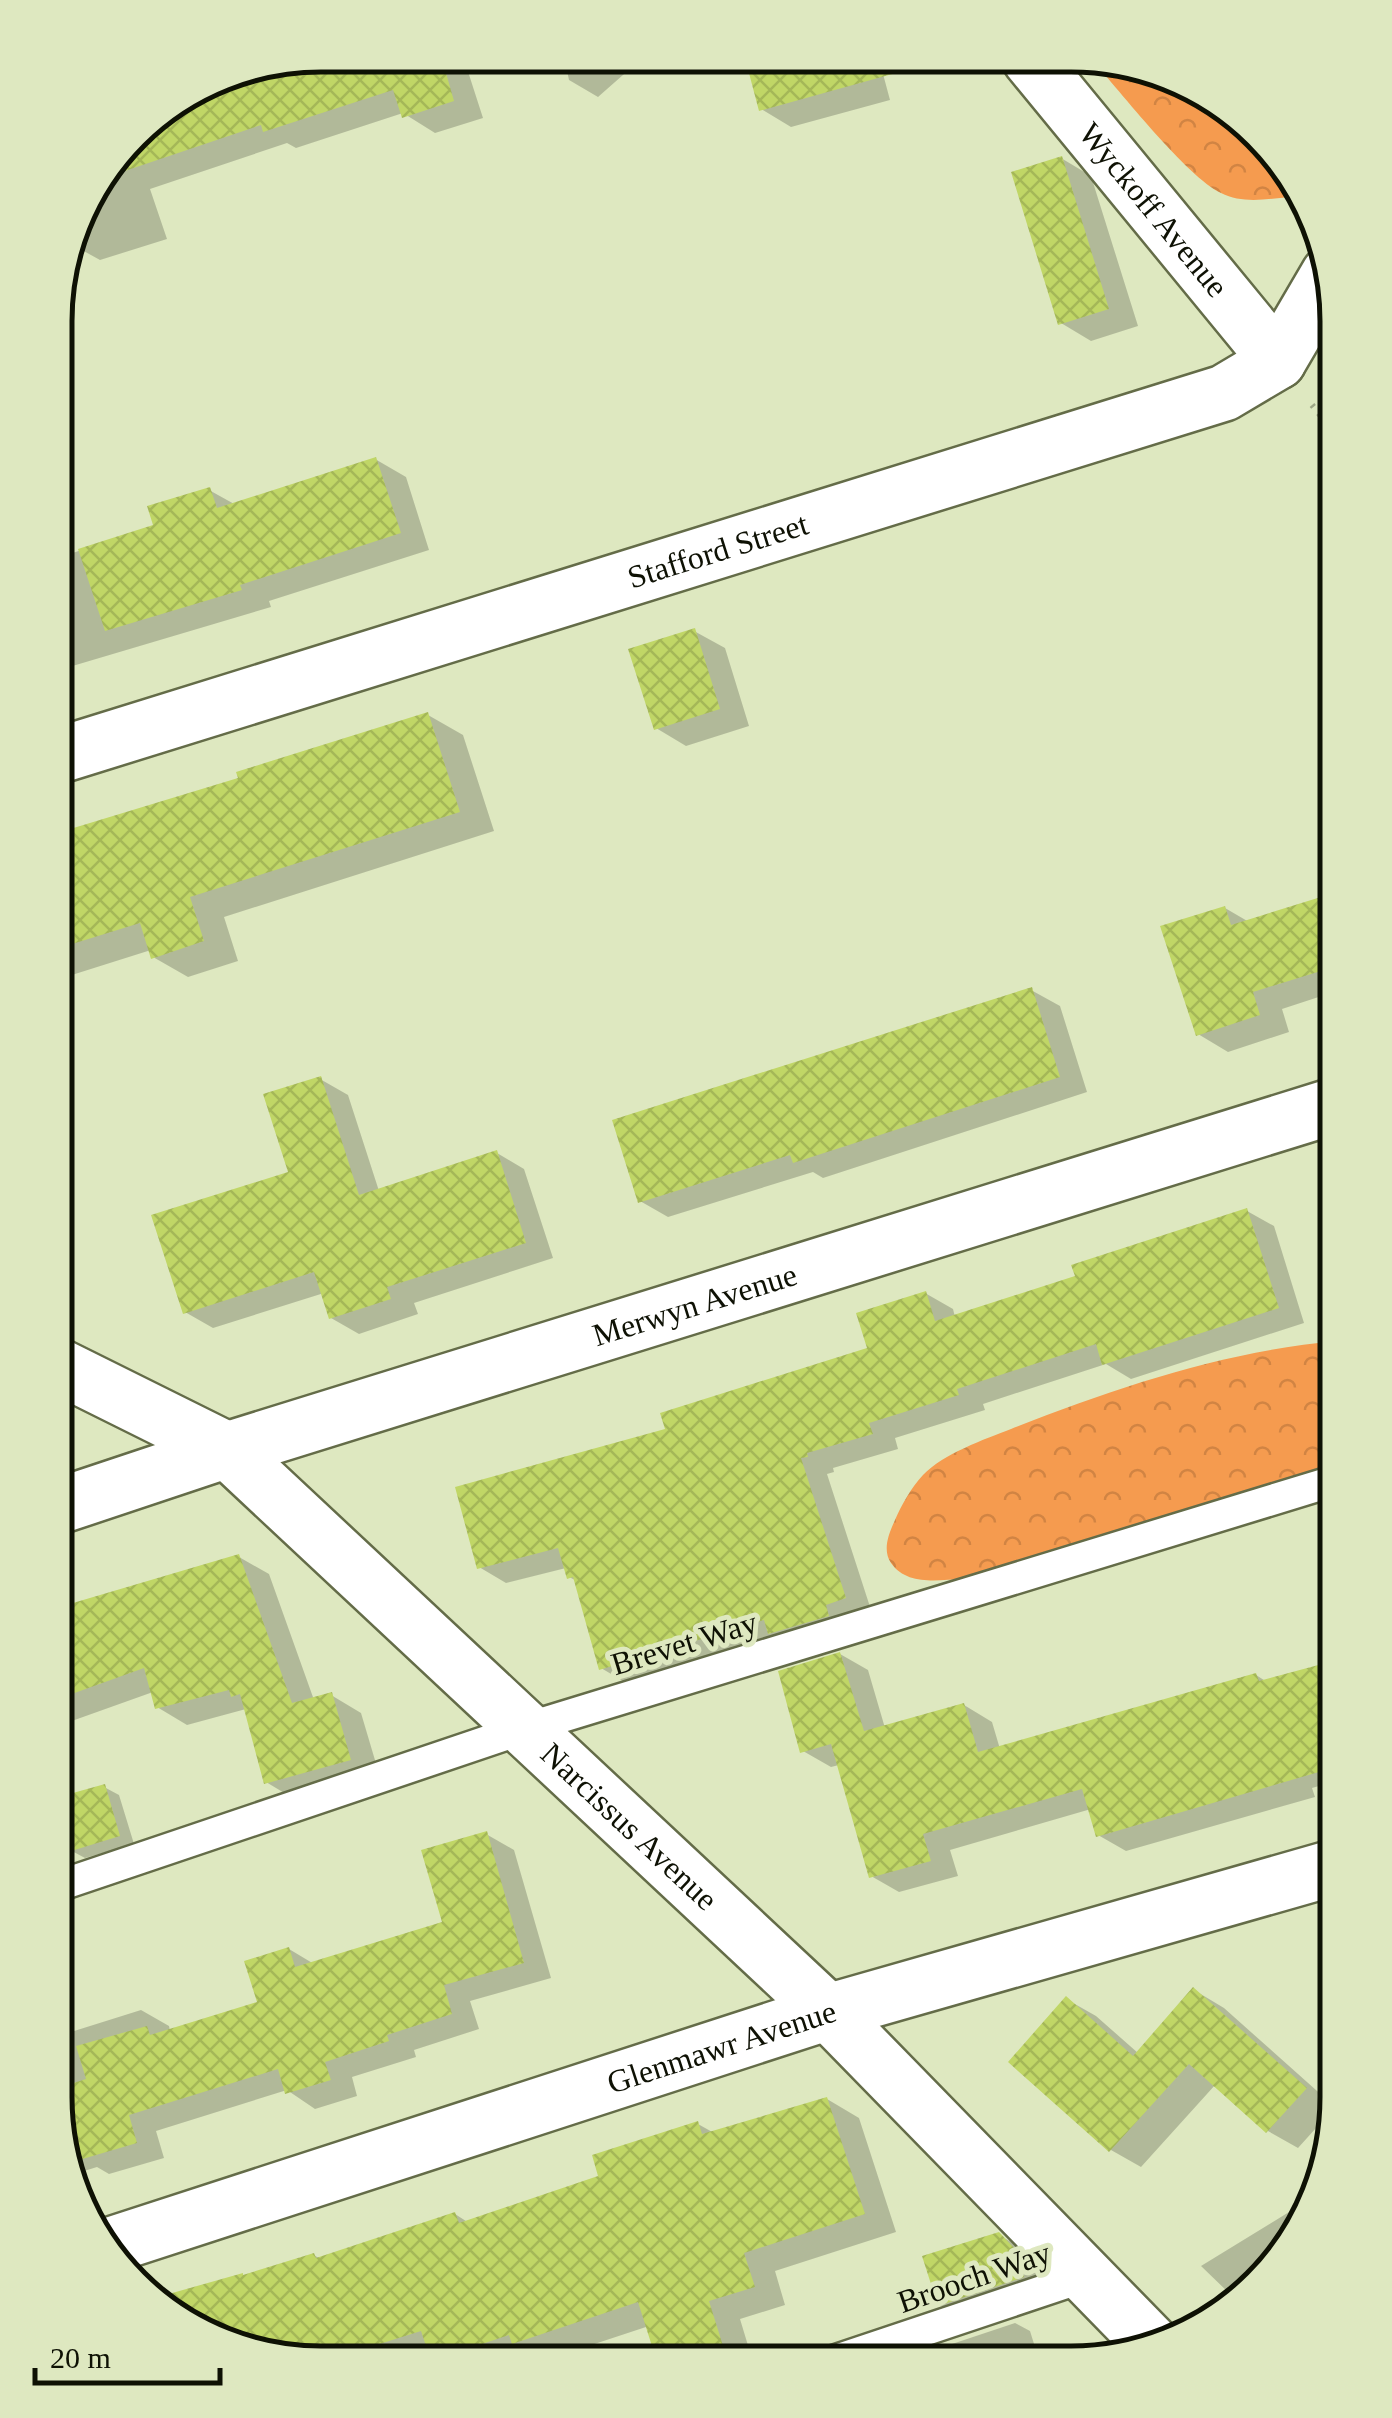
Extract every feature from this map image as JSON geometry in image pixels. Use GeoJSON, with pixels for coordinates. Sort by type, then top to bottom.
{"type":"FeatureCollection","features":[{"type":"Feature","properties":{"kind":"street","name":"Wyckoff Avenue"},"geometry":{"type":"LineString","coordinates":[[1040,72],[1278,361]]}},
{"type":"Feature","properties":{"kind":"street","name":"Stafford Street"},"geometry":{"type":"LineString","coordinates":[[72,751],[1224,393],[1278,361],[1317,294]]}},
{"type":"Feature","properties":{"kind":"street","name":"Merwyn Avenue"},"geometry":{"type":"LineString","coordinates":[[72,1502],[1320,1110]]}},
{"type":"Feature","properties":{"kind":"street","name":"Narcissus Avenue"},"geometry":{"type":"LineString","coordinates":[[72,1374],[227,1450],[828,2012],[1142,2334]]}},
{"type":"Feature","properties":{"kind":"street","name":"Glenmawr Avenue"},"geometry":{"type":"LineString","coordinates":[[120,2242],[828,2012],[1319,1872]]}},
{"type":"Feature","properties":{"kind":"lane","name":"Brevet Way"},"geometry":{"type":"LineString","coordinates":[[72,1881],[523,1729],[1319,1485]]}},
{"type":"Feature","properties":{"kind":"lane","name":"Brooch Way"},"geometry":{"type":"LineString","coordinates":[[878,2346],[1084,2277]]}},
{"type":"Feature","properties":{"kind":"green space"},"geometry":{"type":"Polygon","coordinates":[[[1106,75],[1150,86],[1209,115],[1258,157],[1286,198],[1246,200],[1221,193],[1173,152],[1106,75]]]}},
{"type":"Feature","properties":{"kind":"green space"},"geometry":{"type":"Polygon","coordinates":[[[1319,1343],[1319,1473],[962,1579],[914,1578],[898,1570],[888,1558],[889,1536],[911,1491],[931,1467],[965,1448],[1090,1399],[1171,1373],[1319,1343]]]}},
{"type":"Feature","properties":{"kind":"building"},"geometry":{"type":"Polygon","coordinates":[[[749,72],[896,72],[896,73],[759,111],[749,72]]]}},
{"type":"Feature","properties":{"kind":"building"},"geometry":{"type":"Polygon","coordinates":[[[306,73],[447,73],[454,101],[402,118],[393,90],[263,132],[261,125],[123,172],[157,134],[197,106],[226,91],[273,77],[306,73]]]}},
{"type":"Feature","properties":{"kind":"building"},"geometry":{"type":"Polygon","coordinates":[[[1062,156],[1109,309],[1058,325],[1011,172],[1062,156]]]}},
{"type":"Feature","properties":{"kind":"building"},"geometry":{"type":"Polygon","coordinates":[[[376,457],[401,533],[240,585],[242,590],[105,631],[78,549],[153,525],[147,506],[210,487],[217,508],[376,457]]]}},
{"type":"Feature","properties":{"kind":"building"},"geometry":{"type":"Polygon","coordinates":[[[695,628],[720,709],[654,730],[628,649],[695,628]]]}},
{"type":"Feature","properties":{"kind":"building"},"geometry":{"type":"Polygon","coordinates":[[[428,712],[460,812],[190,897],[204,941],[151,959],[140,923],[72,944],[72,828],[238,778],[236,772],[428,712]]]}},
{"type":"Feature","properties":{"kind":"building"},"geometry":{"type":"Polygon","coordinates":[[[1320,897],[1320,971],[1253,992],[1260,1015],[1196,1036],[1160,926],[1225,906],[1231,925],[1320,897]]]}},
{"type":"Feature","properties":{"kind":"building"},"geometry":{"type":"Polygon","coordinates":[[[1032,987],[1060,1077],[793,1163],[790,1155],[638,1203],[612,1120],[1032,987]]]}},
{"type":"Feature","properties":{"kind":"building"},"geometry":{"type":"Polygon","coordinates":[[[321,1076],[359,1195],[497,1150],[526,1243],[387,1287],[391,1299],[329,1319],[314,1272],[183,1314],[151,1215],[288,1172],[263,1094],[321,1076]]]}},
{"type":"Feature","properties":{"kind":"building"},"geometry":{"type":"Polygon","coordinates":[[[1247,1208],[1279,1308],[1102,1365],[1096,1344],[957,1389],[959,1395],[869,1423],[873,1434],[801,1458],[846,1598],[826,1605],[829,1616],[768,1634],[764,1620],[599,1670],[573,1577],[567,1579],[558,1548],[477,1569],[455,1487],[665,1429],[660,1413],[867,1348],[856,1313],[926,1291],[935,1321],[1075,1276],[1071,1265],[1247,1208]]]}},
{"type":"Feature","properties":{"kind":"building"},"geometry":{"type":"Polygon","coordinates":[[[239,1554],[292,1703],[332,1692],[351,1760],[264,1784],[240,1694],[231,1697],[229,1690],[155,1709],[144,1668],[72,1694],[72,1603],[239,1554]]]}},
{"type":"Feature","properties":{"kind":"building"},"geometry":{"type":"Polygon","coordinates":[[[840,1652],[864,1731],[964,1703],[978,1752],[1256,1673],[1259,1681],[1319,1665],[1319,1772],[1096,1837],[1082,1789],[923,1834],[931,1861],[869,1878],[831,1744],[800,1753],[778,1671],[840,1652]]]}},
{"type":"Feature","properties":{"kind":"building"},"geometry":{"type":"Polygon","coordinates":[[[105,1784],[120,1836],[72,1851],[72,1793],[105,1784]]]}},
{"type":"Feature","properties":{"kind":"building"},"geometry":{"type":"Polygon","coordinates":[[[487,1831],[524,1963],[444,1985],[452,2014],[387,2035],[389,2041],[325,2062],[331,2080],[285,2094],[278,2069],[129,2115],[137,2143],[81,2159],[72,2084],[86,2079],[76,2046],[147,2026],[150,2035],[257,2002],[244,1961],[289,1947],[295,1967],[442,1922],[421,1850],[487,1831]]]}},
{"type":"Feature","properties":{"kind":"building"},"geometry":{"type":"Polygon","coordinates":[[[1193,1987],[1307,2088],[1266,2133],[1189,2064],[1109,2152],[1008,2062],[1066,1996],[1133,2056],[1193,1987]]]}},
{"type":"Feature","properties":{"kind":"building"},"geometry":{"type":"Polygon","coordinates":[[[827,2097],[865,2214],[744,2253],[755,2287],[709,2301],[723,2346],[652,2346],[638,2302],[512,2344],[509,2335],[476,2346],[426,2346],[421,2331],[373,2346],[289,2343],[226,2327],[170,2294],[314,2253],[316,2258],[455,2212],[459,2223],[598,2176],[592,2155],[698,2121],[702,2134],[827,2097]]]}},
{"type":"Feature","properties":{"kind":"building"},"geometry":{"type":"Polygon","coordinates":[[[999,2232],[1014,2248],[1024,2277],[938,2306],[922,2256],[999,2232]]]}}]}
